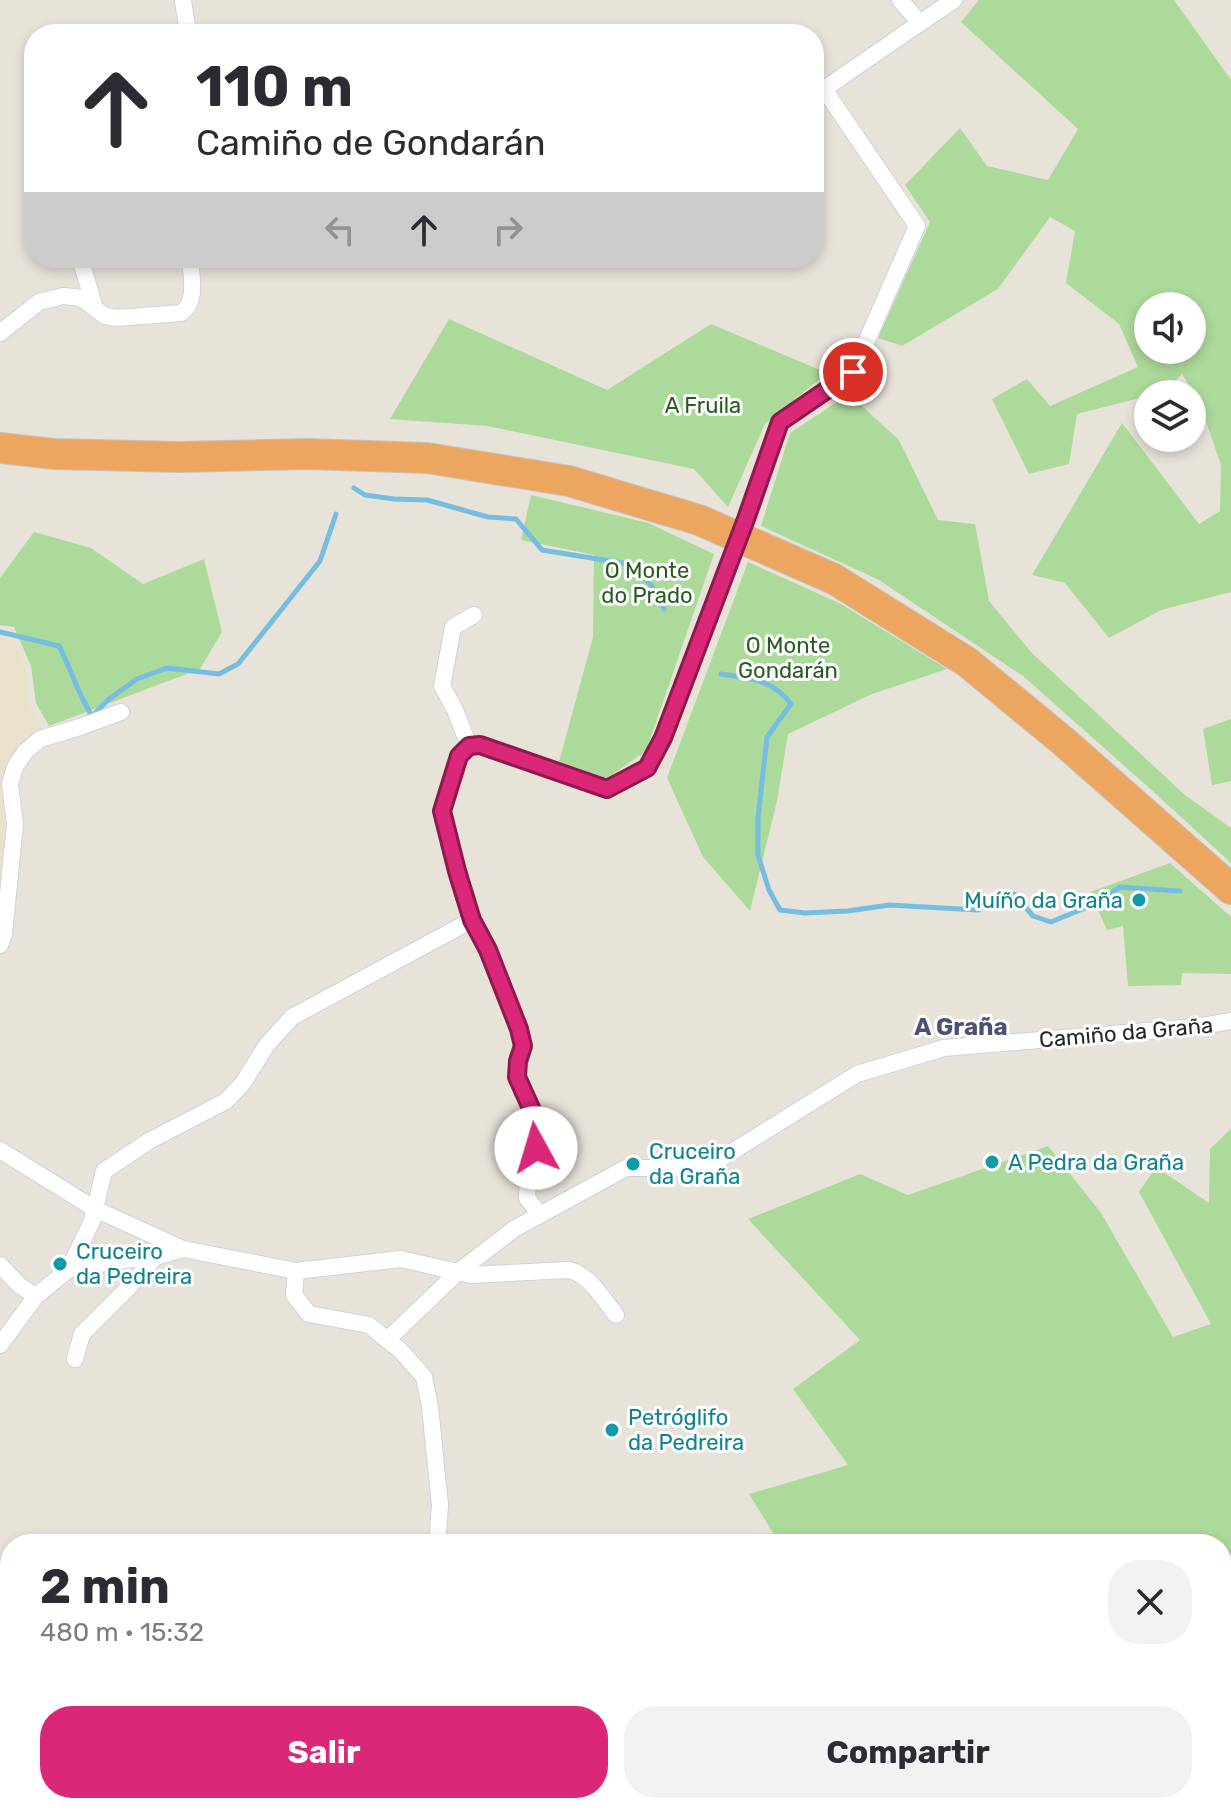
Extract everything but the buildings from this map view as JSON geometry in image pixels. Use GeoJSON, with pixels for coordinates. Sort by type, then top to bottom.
{"type":"FeatureCollection","features":[{"type":"Feature","properties":{"kind":"highway"},"geometry":{"type":"LineString","coordinates":[[0,448],[54,454],[179,457],[307,454],[427,458],[569,481],[699,520],[834,579],[967,662],[1063,741],[1231,889]]}},
{"type":"Feature","properties":{"kind":"street"},"geometry":{"type":"LineString","coordinates":[[183,0],[187,24]]}},
{"type":"Feature","properties":{"kind":"street"},"geometry":{"type":"LineString","coordinates":[[900,0],[920,23]]}},
{"type":"Feature","properties":{"kind":"street"},"geometry":{"type":"LineString","coordinates":[[824,85],[954,0]]}},
{"type":"Feature","properties":{"kind":"street"},"geometry":{"type":"LineString","coordinates":[[540,1215],[527,1198],[528,1178],[540,1128],[517,1077],[523,1046],[519,1029],[488,950],[472,920],[442,811],[459,756],[469,746],[480,745],[607,789],[647,768],[663,738],[780,422],[853,372],[917,226],[824,95]]}},
{"type":"Feature","properties":{"kind":"street"},"geometry":{"type":"LineString","coordinates":[[83,268],[95,308]]}},
{"type":"Feature","properties":{"kind":"street"},"geometry":{"type":"LineString","coordinates":[[0,333],[39,302],[63,296],[81,298],[105,316],[117,318],[181,313],[189,308],[192,299],[190,268]]}},
{"type":"Feature","properties":{"kind":"street"},"geometry":{"type":"LineString","coordinates":[[469,746],[442,686],[453,627],[474,615]]}},
{"type":"Feature","properties":{"kind":"street"},"geometry":{"type":"LineString","coordinates":[[0,945],[4,934],[15,824],[10,784],[15,767],[25,752],[40,739],[121,712]]}},
{"type":"Feature","properties":{"kind":"street"},"geometry":{"type":"LineString","coordinates":[[0,1345],[36,1296],[69,1269],[92,1221],[104,1171],[149,1141],[226,1101],[243,1083],[266,1046],[292,1017],[472,920]]}},
{"type":"Feature","properties":{"kind":"street","name":"Camiño da Graña"},"geometry":{"type":"LineString","coordinates":[[387,1340],[458,1272],[514,1229],[626,1168],[706,1168],[857,1074],[944,1048],[1196,1027],[1231,1021]]}},
{"type":"Feature","properties":{"kind":"street"},"geometry":{"type":"LineString","coordinates":[[0,1150],[95,1209],[183,1249],[296,1271],[401,1259],[471,1275],[560,1269],[578,1272],[616,1315]]}},
{"type":"Feature","properties":{"kind":"street"},"geometry":{"type":"LineString","coordinates":[[69,1269],[155,1257],[183,1249]]}},
{"type":"Feature","properties":{"kind":"street"},"geometry":{"type":"LineString","coordinates":[[75,1359],[82,1334],[155,1257]]}},
{"type":"Feature","properties":{"kind":"street"},"geometry":{"type":"LineString","coordinates":[[0,1265],[20,1286],[36,1296]]}},
{"type":"Feature","properties":{"kind":"street"},"geometry":{"type":"LineString","coordinates":[[296,1271],[294,1295],[309,1314],[369,1325],[401,1351],[424,1377],[440,1505],[438,1534]]}},
{"type":"Feature","properties":{"kind":"shaded area"},"geometry":{"type":"Polygon","coordinates":[[[0,638],[14,641],[27,674],[27,703],[44,732],[19,751],[0,898],[0,638]]]}},
{"type":"Feature","properties":{"kind":"green space"},"geometry":{"type":"Polygon","coordinates":[[[979,0],[1174,0],[1231,80],[1231,592],[1161,610],[1109,638],[1065,583],[1032,575],[1122,423],[1134,439],[1134,452],[1144,452],[1199,524],[1220,511],[1221,465],[1206,421],[1206,380],[1186,380],[1182,374],[1176,380],[1134,380],[1134,400],[1077,414],[1069,464],[1029,474],[992,399],[1027,379],[1050,406],[1138,367],[1137,364],[1206,364],[1206,292],[1134,292],[1134,358],[1119,324],[1066,283],[1075,231],[1050,217],[998,289],[902,346],[878,338],[930,222],[905,185],[960,128],[987,166],[1048,180],[1078,129],[961,22],[979,0]]]}},
{"type":"Feature","properties":{"kind":"green space","name":"A Fruila"},"geometry":{"type":"Polygon","coordinates":[[[449,319],[607,390],[711,324],[827,373],[765,424],[728,507],[694,469],[487,426],[390,419],[449,319]]]}},
{"type":"Feature","properties":{"kind":"green space"},"geometry":{"type":"Polygon","coordinates":[[[849,394],[899,440],[938,520],[975,524],[989,601],[1031,652],[1185,795],[1231,828],[1231,863],[1023,676],[879,580],[761,526],[790,433],[849,394]]]}},
{"type":"Feature","properties":{"kind":"green space","name":"O Monte do Prado"},"geometry":{"type":"Polygon","coordinates":[[[531,495],[648,523],[714,554],[646,751],[607,778],[559,762],[593,637],[594,555],[521,540],[531,495]]]}},
{"type":"Feature","properties":{"kind":"green space"},"geometry":{"type":"Polygon","coordinates":[[[34,532],[91,548],[143,584],[204,559],[222,632],[200,669],[49,726],[36,703],[31,666],[14,627],[0,625],[0,578],[34,532]]]}},
{"type":"Feature","properties":{"kind":"green space","name":"O Monte Gondarán"},"geometry":{"type":"Polygon","coordinates":[[[748,562],[841,604],[947,669],[872,694],[788,734],[777,801],[750,911],[703,857],[667,778],[748,562]]]}},
{"type":"Feature","properties":{"kind":"green space"},"geometry":{"type":"Polygon","coordinates":[[[1231,719],[1231,781],[1212,785],[1203,729],[1231,719]]]}},
{"type":"Feature","properties":{"kind":"green space"},"geometry":{"type":"Polygon","coordinates":[[[1170,863],[1231,917],[1231,974],[1182,973],[1181,985],[1128,986],[1123,926],[1107,930],[1090,892],[1170,863]]]}},
{"type":"Feature","properties":{"kind":"green space"},"geometry":{"type":"Polygon","coordinates":[[[1231,1129],[1231,1534],[774,1534],[749,1494],[848,1465],[793,1389],[860,1340],[748,1219],[860,1174],[908,1195],[1048,1146],[1101,1213],[1173,1337],[1211,1324],[1139,1192],[1156,1167],[1209,1203],[1210,1149],[1231,1129]]]}},
{"type":"Feature","properties":{"kind":"waterway"},"geometry":{"type":"LineString","coordinates":[[354,488],[365,495],[427,500],[488,517],[516,519],[542,550],[629,564],[652,586],[664,609]]}},
{"type":"Feature","properties":{"kind":"waterway"},"geometry":{"type":"LineString","coordinates":[[0,632],[59,646],[92,716],[137,679],[167,668],[219,674],[238,664],[320,561],[336,514]]}},
{"type":"Feature","properties":{"kind":"waterway"},"geometry":{"type":"LineString","coordinates":[[721,674],[768,685],[791,704],[767,737],[758,818],[758,855],[769,890],[780,910],[805,913],[889,905],[978,910],[996,899],[1014,894],[1033,916],[1051,922],[1097,903],[1120,887],[1180,891]]}},
{"type":"Feature","properties":{"kind":"place","name":"Muíño da Graña"},"geometry":{"type":"Point","coordinates":[1139,900]}},
{"type":"Feature","properties":{"kind":"place","name":"A Pedra da Graña"},"geometry":{"type":"Point","coordinates":[992,1162]}},
{"type":"Feature","properties":{"kind":"place","name":"Cruceiro da Graña"},"geometry":{"type":"Point","coordinates":[633,1164]}},
{"type":"Feature","properties":{"kind":"place","name":"Cruceiro da Pedreira"},"geometry":{"type":"Point","coordinates":[60,1264]}},
{"type":"Feature","properties":{"kind":"place","name":"Petróglifo da Pedreira"},"geometry":{"type":"Point","coordinates":[612,1430]}},
{"type":"Feature","properties":{"kind":"district","name":"A Graña"},"geometry":{"type":"Point","coordinates":[961,1027]}},
{"type":"Feature","properties":{"kind":"route"},"geometry":{"type":"LineString","coordinates":[[536,1148],[540,1128],[517,1077],[523,1046],[519,1029],[488,950],[472,920],[442,811],[459,756],[469,746],[480,745],[607,789],[647,768],[663,738],[780,422],[853,372]]}}]}
